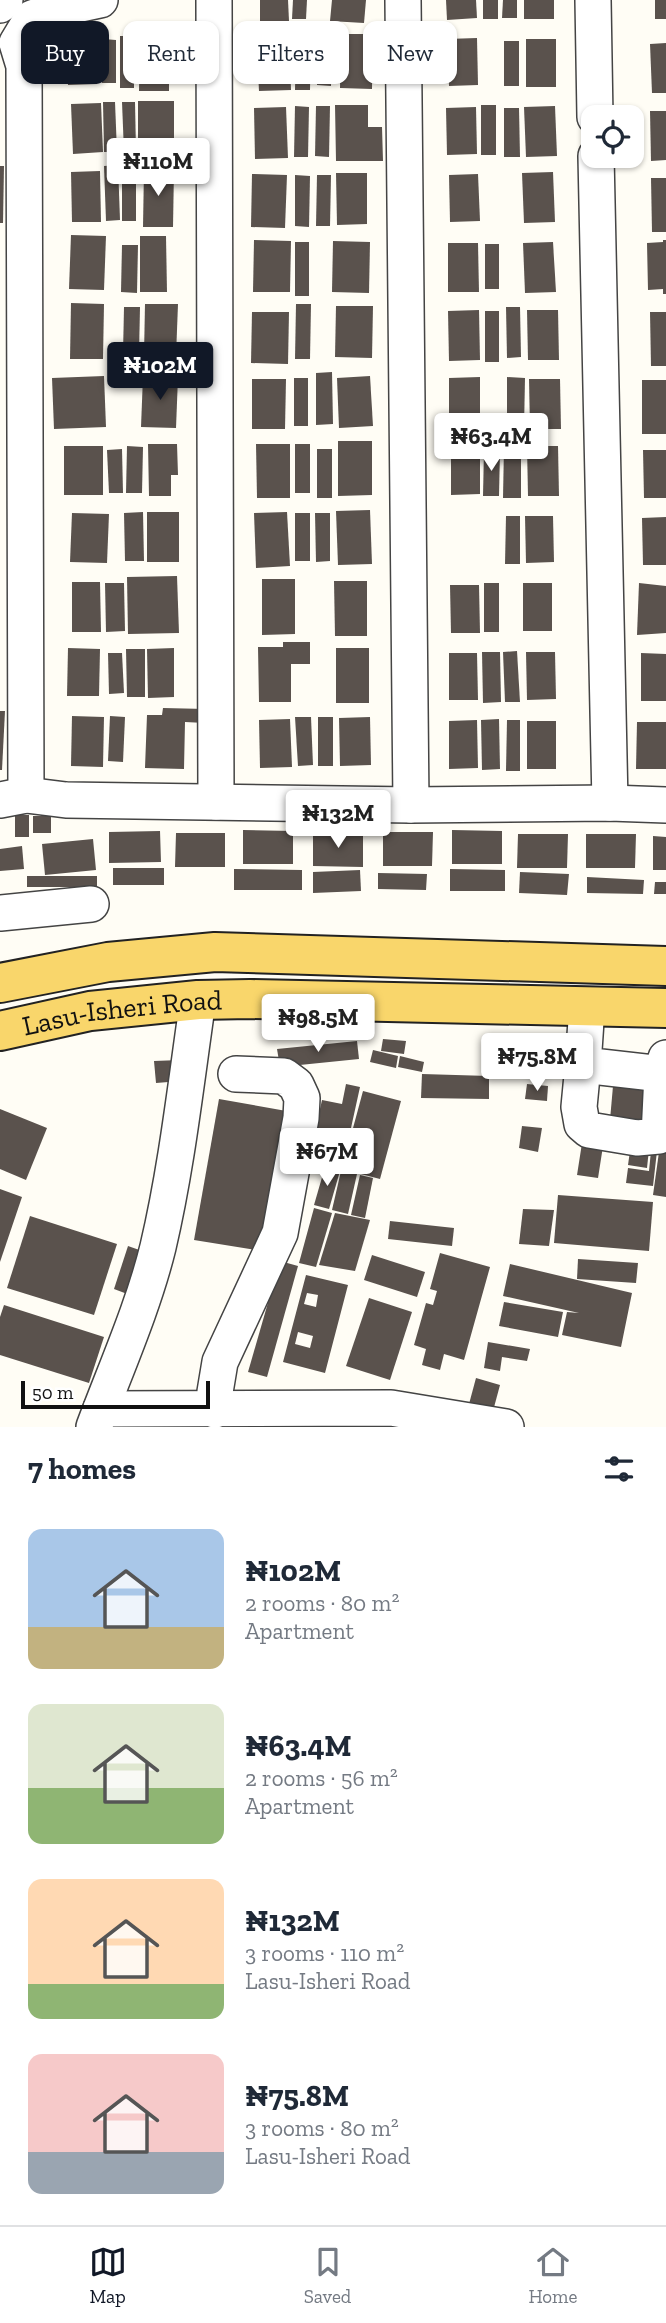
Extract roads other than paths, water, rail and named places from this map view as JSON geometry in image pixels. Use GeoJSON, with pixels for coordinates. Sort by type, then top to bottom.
{"type":"FeatureCollection","features":[{"type":"Feature","properties":{"kind":"main road","name":"Lasu-Isheri Road"},"geometry":{"type":"LineString","coordinates":[[0,982],[108,962],[215,952],[649,965]]}},
{"type":"Feature","properties":{"kind":"main road"},"geometry":{"type":"LineString","coordinates":[[649,965],[649,1007]]}},
{"type":"Feature","properties":{"kind":"main road","name":"Lasu-Isheri Road"},"geometry":{"type":"LineString","coordinates":[[0,1031],[90,1011],[198,1000],[649,1007]]}},
{"type":"Feature","properties":{"kind":"street"},"geometry":{"type":"LineString","coordinates":[[0,5],[5,0]]}},
{"type":"Feature","properties":{"kind":"street"},"geometry":{"type":"LineString","coordinates":[[100,0],[32,18],[17,43],[24,66],[13,798],[411,805],[666,805]]}},
{"type":"Feature","properties":{"kind":"street"},"geometry":{"type":"LineString","coordinates":[[214,0],[216,802]]}},
{"type":"Feature","properties":{"kind":"street"},"geometry":{"type":"LineString","coordinates":[[403,0],[411,805]]}},
{"type":"Feature","properties":{"kind":"street"},"geometry":{"type":"LineString","coordinates":[[593,0],[595,105]]}},
{"type":"Feature","properties":{"kind":"street"},"geometry":{"type":"LineString","coordinates":[[596,168],[610,803]]}},
{"type":"Feature","properties":{"kind":"street"},"geometry":{"type":"LineString","coordinates":[[0,913],[91,904]]}},
{"type":"Feature","properties":{"kind":"street"},"geometry":{"type":"LineString","coordinates":[[198,1000],[167,1207],[157,1249],[146,1288],[97,1418],[215,1410],[391,1408],[506,1427]]}},
{"type":"Feature","properties":{"kind":"street"},"geometry":{"type":"LineString","coordinates":[[583,1065],[664,1066],[659,1136],[637,1138],[589,1130],[582,1124],[579,1107],[587,1006]]}},
{"type":"Feature","properties":{"kind":"street"},"geometry":{"type":"LineString","coordinates":[[215,1410],[220,1362],[279,1233],[301,1118],[302,1098],[296,1085],[284,1076],[236,1074]]}}]}
